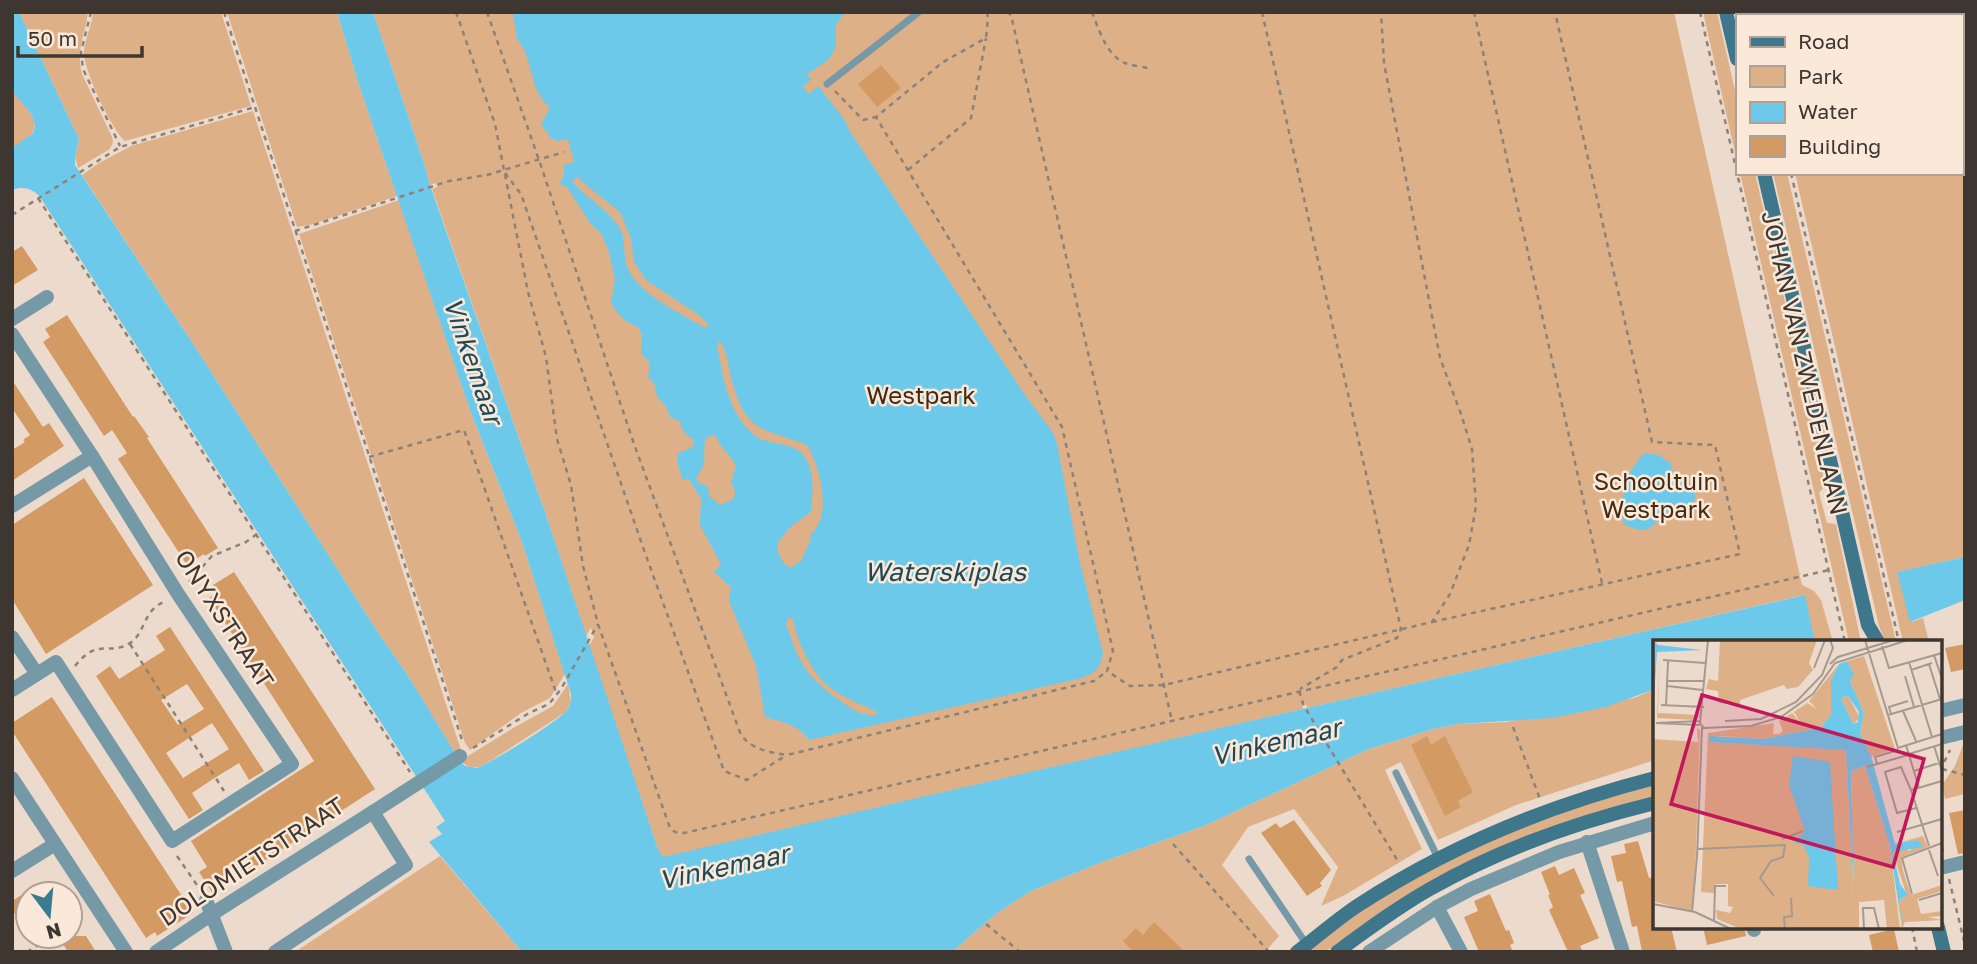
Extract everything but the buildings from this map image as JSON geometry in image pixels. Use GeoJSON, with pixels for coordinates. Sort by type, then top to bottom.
{"type":"FeatureCollection","features":[{"type":"Feature","properties":{"kind":"main road"},"geometry":{"type":"LineString","coordinates":[[1727,12],[1736,54]]}},
{"type":"Feature","properties":{"kind":"main road","name":"JOHAN VAN ZWEDENLAAN"},"geometry":{"type":"LineString","coordinates":[[1764,175],[1868,625],[1867,640]]}},
{"type":"Feature","properties":{"kind":"main road","name":"JOHAN VAN ZWEDENLAAN"},"geometry":{"type":"LineString","coordinates":[[1868,625],[1877,640]]}},
{"type":"Feature","properties":{"kind":"main road"},"geometry":{"type":"LineString","coordinates":[[1302,948],[1356,907],[1438,858],[1545,811],[1653,779]]}},
{"type":"Feature","properties":{"kind":"main road"},"geometry":{"type":"LineString","coordinates":[[1337,952],[1430,889],[1502,854],[1553,833],[1653,804]]}},
{"type":"Feature","properties":{"kind":"main road"},"geometry":{"type":"LineString","coordinates":[[1938,929],[1944,952]]}},
{"type":"Feature","properties":{"kind":"street"},"geometry":{"type":"LineString","coordinates":[[12,319],[47,297]]}},
{"type":"Feature","properties":{"kind":"street","name":"ONYXSTRAAT"},"geometry":{"type":"LineString","coordinates":[[12,334],[178,594],[292,764],[172,841]]}},
{"type":"Feature","properties":{"kind":"street"},"geometry":{"type":"LineString","coordinates":[[12,506],[92,456]]}},
{"type":"Feature","properties":{"kind":"street"},"geometry":{"type":"LineString","coordinates":[[12,638],[37,674]]}},
{"type":"Feature","properties":{"kind":"street"},"geometry":{"type":"LineString","coordinates":[[12,690],[56,662],[172,841]]}},
{"type":"Feature","properties":{"kind":"street"},"geometry":{"type":"LineString","coordinates":[[1942,710],[1965,705]]}},
{"type":"Feature","properties":{"kind":"street","name":"DOLOMIETSTRAAT"},"geometry":{"type":"LineString","coordinates":[[156,952],[209,907],[373,812],[417,781],[463,754]]}},
{"type":"Feature","properties":{"kind":"street"},"geometry":{"type":"LineString","coordinates":[[12,778],[126,952]]}},
{"type":"Feature","properties":{"kind":"street"},"geometry":{"type":"LineString","coordinates":[[275,952],[300,941],[406,865],[373,812]]}},
{"type":"Feature","properties":{"kind":"street"},"geometry":{"type":"LineString","coordinates":[[1369,952],[1437,907],[1492,880],[1587,842],[1653,824]]}},
{"type":"Feature","properties":{"kind":"street"},"geometry":{"type":"LineString","coordinates":[[1587,842],[1623,952]]}},
{"type":"Feature","properties":{"kind":"street"},"geometry":{"type":"LineString","coordinates":[[12,872],[55,844]]}},
{"type":"Feature","properties":{"kind":"street"},"geometry":{"type":"LineString","coordinates":[[1943,868],[1965,862]]}},
{"type":"Feature","properties":{"kind":"street"},"geometry":{"type":"LineString","coordinates":[[209,907],[226,952]]}},
{"type":"Feature","properties":{"kind":"street"},"geometry":{"type":"LineString","coordinates":[[1437,907],[1461,952]]}},
{"type":"Feature","properties":{"kind":"lane"},"geometry":{"type":"LineString","coordinates":[[827,84],[919,12]]}},
{"type":"Feature","properties":{"kind":"lane"},"geometry":{"type":"LineString","coordinates":[[1396,773],[1438,858]]}},
{"type":"Feature","properties":{"kind":"lane"},"geometry":{"type":"LineString","coordinates":[[1249,859],[1302,948]]}},
{"type":"Feature","properties":{"kind":"path"},"geometry":{"type":"LineString","coordinates":[[91,12],[81,52],[83,69],[120,147]]}},
{"type":"Feature","properties":{"kind":"path"},"geometry":{"type":"LineString","coordinates":[[224,12],[463,754],[528,713],[549,704],[561,689],[598,624]]}},
{"type":"Feature","properties":{"kind":"path"},"geometry":{"type":"LineString","coordinates":[[456,12],[495,124],[528,292],[546,357],[557,439],[571,485],[583,566],[598,624],[670,828],[675,832],[684,833],[1829,570]]}},
{"type":"Feature","properties":{"kind":"path"},"geometry":{"type":"LineString","coordinates":[[487,12],[634,444],[741,735],[748,743],[763,751],[787,755]]}},
{"type":"Feature","properties":{"kind":"path"},"geometry":{"type":"LineString","coordinates":[[908,170],[971,118],[986,38],[987,12]]}},
{"type":"Feature","properties":{"kind":"path"},"geometry":{"type":"LineString","coordinates":[[1007,12],[1011,15],[1172,721]]}},
{"type":"Feature","properties":{"kind":"path"},"geometry":{"type":"LineString","coordinates":[[1092,12],[1101,35],[1122,62],[1152,69]]}},
{"type":"Feature","properties":{"kind":"path"},"geometry":{"type":"LineString","coordinates":[[1262,12],[1401,629],[1397,638],[1342,660],[1336,667],[1298,691]]}},
{"type":"Feature","properties":{"kind":"path"},"geometry":{"type":"LineString","coordinates":[[1381,12],[1384,63],[1440,358],[1472,449],[1476,506],[1469,545],[1450,594],[1432,622]]}},
{"type":"Feature","properties":{"kind":"path"},"geometry":{"type":"LineString","coordinates":[[1474,12],[1602,583]]}},
{"type":"Feature","properties":{"kind":"path"},"geometry":{"type":"LineString","coordinates":[[1107,671],[1130,686],[1164,685],[1602,583],[1740,554],[1715,445],[1651,442],[1555,12]]}},
{"type":"Feature","properties":{"kind":"path","name":"JOHAN VAN ZWEDENLAAN"},"geometry":{"type":"LineString","coordinates":[[1700,12],[1736,168]]}},
{"type":"Feature","properties":{"kind":"path"},"geometry":{"type":"LineString","coordinates":[[827,84],[863,120],[876,117],[943,62],[986,38]]}},
{"type":"Feature","properties":{"kind":"path"},"geometry":{"type":"LineString","coordinates":[[12,215],[120,147],[255,107]]}},
{"type":"Feature","properties":{"kind":"path"},"geometry":{"type":"LineString","coordinates":[[503,170],[521,194],[645,553],[724,771],[747,780],[787,755],[1094,681],[1107,671],[1113,650],[1062,427],[876,117]]}},
{"type":"Feature","properties":{"kind":"path"},"geometry":{"type":"LineString","coordinates":[[295,231],[457,179],[487,175],[564,152]]}},
{"type":"Feature","properties":{"kind":"path","name":"JOHAN VAN ZWEDENLAAN"},"geometry":{"type":"LineString","coordinates":[[1738,175],[1845,640]]}},
{"type":"Feature","properties":{"kind":"path","name":"JOHAN VAN ZWEDENLAAN"},"geometry":{"type":"LineString","coordinates":[[1791,175],[1899,640]]}},
{"type":"Feature","properties":{"kind":"path"},"geometry":{"type":"LineString","coordinates":[[39,198],[417,781]]}},
{"type":"Feature","properties":{"kind":"path"},"geometry":{"type":"LineString","coordinates":[[369,457],[464,430],[557,695]]}},
{"type":"Feature","properties":{"kind":"path"},"geometry":{"type":"LineString","coordinates":[[67,679],[91,650],[119,648],[130,644],[153,608],[178,594],[212,556],[246,542],[257,534]]}},
{"type":"Feature","properties":{"kind":"path"},"geometry":{"type":"LineString","coordinates":[[130,644],[232,803]]}},
{"type":"Feature","properties":{"kind":"path"},"geometry":{"type":"LineString","coordinates":[[1298,691],[1341,769],[1407,876]]}},
{"type":"Feature","properties":{"kind":"path"},"geometry":{"type":"LineString","coordinates":[[1513,727],[1545,811]]}},
{"type":"Feature","properties":{"kind":"path"},"geometry":{"type":"LineString","coordinates":[[1942,768],[1950,753],[1952,735]]}},
{"type":"Feature","properties":{"kind":"path"},"geometry":{"type":"LineString","coordinates":[[1942,770],[1965,775]]}},
{"type":"Feature","properties":{"kind":"path"},"geometry":{"type":"LineString","coordinates":[[172,841],[174,851],[209,907]]}},
{"type":"Feature","properties":{"kind":"path"},"geometry":{"type":"LineString","coordinates":[[1173,844],[1269,952]]}},
{"type":"Feature","properties":{"kind":"path"},"geometry":{"type":"LineString","coordinates":[[1943,868],[1965,945]]}},
{"type":"Feature","properties":{"kind":"path"},"geometry":{"type":"LineString","coordinates":[[986,924],[1020,952]]}},
{"type":"Feature","properties":{"kind":"path"},"geometry":{"type":"LineString","coordinates":[[1912,929],[1917,952]]}},
{"type":"Feature","properties":{"kind":"green space"},"geometry":{"type":"Polygon","coordinates":[[[19,12],[88,12],[80,49],[80,65],[113,142],[110,149],[78,168],[75,157],[79,139],[19,12]]]}},
{"type":"Feature","properties":{"kind":"green space"},"geometry":{"type":"Polygon","coordinates":[[[93,12],[221,12],[251,106],[125,141],[99,98],[85,59],[84,50],[93,12]]]}},
{"type":"Feature","properties":{"kind":"green space"},"geometry":{"type":"Polygon","coordinates":[[[227,12],[337,12],[397,196],[297,227],[227,12]]]}},
{"type":"Feature","properties":{"kind":"green space","name":"Westpark"},"geometry":{"type":"Polygon","coordinates":[[[373,12],[1674,12],[1802,585],[1814,591],[1821,600],[1832,640],[1815,640],[1804,595],[1307,708],[1305,703],[1302,703],[1303,709],[663,858],[589,646],[594,637],[591,628],[586,636],[432,189],[437,187],[436,183],[430,185],[373,12]]]}},
{"type":"Feature","properties":{"kind":"green space"},"geometry":{"type":"Polygon","coordinates":[[[1703,12],[1717,12],[1736,95],[1736,157],[1703,12]]]}},
{"type":"Feature","properties":{"kind":"green space"},"geometry":{"type":"Polygon","coordinates":[[[1965,12],[1965,557],[1898,572],[1911,622],[1923,618],[1928,640],[1903,640],[1795,175],[1963,175],[1963,14],[1758,14],[1965,12]]]}},
{"type":"Feature","properties":{"kind":"green space"},"geometry":{"type":"Polygon","coordinates":[[[12,91],[33,117],[34,129],[31,135],[12,148],[12,91]]]}},
{"type":"Feature","properties":{"kind":"green space"},"geometry":{"type":"Polygon","coordinates":[[[253,111],[460,747],[461,752],[456,755],[407,674],[82,175],[131,146],[253,111]]]}},
{"type":"Feature","properties":{"kind":"green space"},"geometry":{"type":"Polygon","coordinates":[[[1740,175],[1755,175],[1827,483],[1819,493],[1827,523],[1836,524],[1861,640],[1849,640],[1740,175]]]}},
{"type":"Feature","properties":{"kind":"green space"},"geometry":{"type":"Polygon","coordinates":[[[1773,175],[1787,175],[1896,640],[1884,640],[1773,175]]]}},
{"type":"Feature","properties":{"kind":"green space"},"geometry":{"type":"Polygon","coordinates":[[[399,200],[471,413],[522,542],[565,674],[550,698],[521,713],[470,750],[465,743],[299,234],[399,200]]]}},
{"type":"Feature","properties":{"kind":"green space"},"geometry":{"type":"Polygon","coordinates":[[[568,684],[571,702],[566,712],[484,765],[471,767],[460,761],[553,706],[568,684]]]}},
{"type":"Feature","properties":{"kind":"green space"},"geometry":{"type":"Polygon","coordinates":[[[1653,690],[1653,761],[1516,805],[1438,840],[1401,762],[1385,770],[1422,849],[1343,896],[1321,906],[1338,867],[1294,809],[1248,827],[1222,865],[1279,936],[1265,952],[952,952],[997,913],[1031,891],[1102,862],[1204,826],[1369,749],[1458,724],[1506,722],[1634,698],[1653,690]]]}},
{"type":"Feature","properties":{"kind":"green space"},"geometry":{"type":"Polygon","coordinates":[[[1965,744],[1965,794],[1945,799],[1942,785],[1965,744]]]}},
{"type":"Feature","properties":{"kind":"green space"},"geometry":{"type":"Polygon","coordinates":[[[1653,786],[1653,798],[1542,831],[1364,924],[1325,952],[1302,952],[1354,914],[1451,857],[1549,814],[1653,786]]]}},
{"type":"Feature","properties":{"kind":"green space"},"geometry":{"type":"Polygon","coordinates":[[[440,856],[522,952],[295,952],[440,856]]]}},
{"type":"Feature","properties":{"kind":"water","name":"Vinkemaar"},"geometry":{"type":"Polygon","coordinates":[[[12,12],[19,12],[79,139],[75,165],[407,674],[460,761],[465,766],[477,768],[561,716],[569,706],[571,694],[522,542],[471,413],[359,85],[337,12],[373,12],[430,185],[548,521],[658,849],[663,857],[1805,595],[1815,640],[1653,640],[1653,690],[1606,707],[1552,718],[1458,724],[1369,749],[1204,826],[1102,862],[1031,891],[997,913],[952,952],[522,952],[429,842],[442,834],[436,827],[445,821],[40,197],[27,189],[12,190],[12,148],[33,133],[35,126],[32,115],[12,91],[12,12]]]}},
{"type":"Feature","properties":{"kind":"water","name":"Waterskiplas"},"geometry":{"type":"Polygon","coordinates":[[[513,12],[845,12],[836,25],[833,53],[828,60],[806,75],[812,79],[803,87],[809,94],[818,86],[844,119],[1025,395],[1053,433],[1080,563],[1103,653],[1094,672],[1082,678],[809,740],[795,727],[765,717],[756,666],[729,601],[731,587],[714,572],[721,564],[700,525],[701,499],[689,479],[682,480],[677,454],[694,446],[694,440],[684,432],[680,421],[670,417],[666,406],[657,397],[655,385],[648,377],[650,363],[641,353],[642,335],[638,327],[622,318],[611,303],[615,280],[609,252],[601,233],[590,223],[567,187],[559,184],[564,176],[564,165],[574,162],[568,139],[557,141],[551,138],[541,124],[549,110],[548,105],[536,89],[525,51],[517,39],[513,12]],[[577,177],[572,181],[609,214],[619,227],[628,269],[642,287],[662,303],[705,328],[709,325],[699,315],[646,280],[634,262],[631,239],[620,212],[577,177]],[[720,341],[717,344],[732,404],[744,425],[762,440],[794,448],[807,460],[810,468],[813,486],[811,512],[790,527],[777,544],[780,558],[790,568],[801,561],[821,515],[822,491],[816,465],[807,445],[766,430],[749,419],[737,396],[724,349],[720,341]],[[716,436],[706,438],[703,467],[696,477],[698,482],[708,487],[709,496],[720,505],[734,499],[735,491],[731,482],[736,466],[716,436]],[[789,617],[786,624],[800,660],[812,677],[854,710],[866,715],[876,715],[877,712],[839,694],[822,680],[806,655],[793,619],[789,617]]]}},
{"type":"Feature","properties":{"kind":"water"},"geometry":{"type":"Polygon","coordinates":[[[1644,453],[1659,455],[1671,464],[1673,473],[1678,473],[1688,480],[1696,497],[1691,505],[1676,508],[1661,517],[1653,526],[1643,530],[1624,524],[1620,505],[1626,477],[1644,453]]]}},
{"type":"Feature","properties":{"kind":"water"},"geometry":{"type":"Polygon","coordinates":[[[1965,557],[1965,600],[1910,622],[1897,572],[1965,557]]]}},
{"type":"Feature","properties":{"kind":"park label","name":"Schooltuin Westpark"},"geometry":{"type":"Point","coordinates":[1656,496]}}]}
